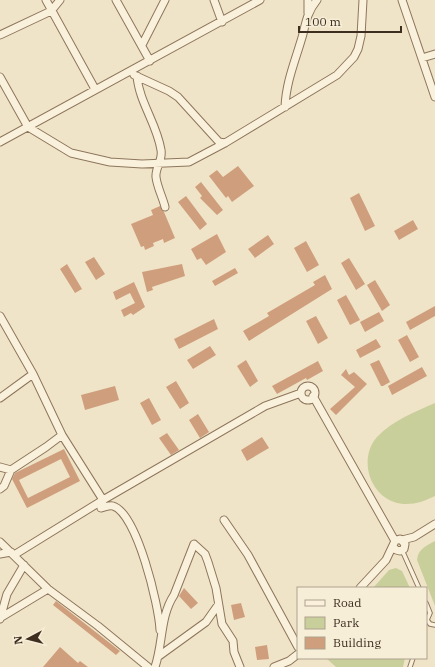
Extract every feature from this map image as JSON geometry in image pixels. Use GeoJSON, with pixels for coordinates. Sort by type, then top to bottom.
{"type":"FeatureCollection","features":[{"type":"Feature","properties":{"kind":"street"},"geometry":{"type":"LineString","coordinates":[[46,0],[95,89]]}},
{"type":"Feature","properties":{"kind":"street"},"geometry":{"type":"LineString","coordinates":[[0,35],[51,11],[60,0]]}},
{"type":"Feature","properties":{"kind":"street"},"geometry":{"type":"LineString","coordinates":[[116,0],[150,61]]}},
{"type":"Feature","properties":{"kind":"street"},"geometry":{"type":"LineString","coordinates":[[142,45],[165,0]]}},
{"type":"Feature","properties":{"kind":"street"},"geometry":{"type":"LineString","coordinates":[[214,0],[222,22]]}},
{"type":"Feature","properties":{"kind":"street"},"geometry":{"type":"LineString","coordinates":[[0,142],[260,0]]}},
{"type":"Feature","properties":{"kind":"street"},"geometry":{"type":"LineString","coordinates":[[308,0],[308,14]]}},
{"type":"Feature","properties":{"kind":"street"},"geometry":{"type":"LineString","coordinates":[[286,106],[286,93],[292,63],[308,14],[317,0]]}},
{"type":"Feature","properties":{"kind":"street"},"geometry":{"type":"LineString","coordinates":[[0,77],[28,127],[71,153],[86,158],[110,162],[160,164],[189,162],[225,143],[337,75],[354,57],[361,36],[363,0]]}},
{"type":"Feature","properties":{"kind":"street"},"geometry":{"type":"LineString","coordinates":[[402,0],[435,97]]}},
{"type":"Feature","properties":{"kind":"street"},"geometry":{"type":"LineString","coordinates":[[422,58],[435,54]]}},
{"type":"Feature","properties":{"kind":"street"},"geometry":{"type":"LineString","coordinates":[[128,72],[169,91],[178,97],[219,142],[225,143]]}},
{"type":"Feature","properties":{"kind":"street"},"geometry":{"type":"LineString","coordinates":[[137,76],[138,86],[148,109],[162,151],[156,177],[165,207]]}},
{"type":"Feature","properties":{"kind":"street"},"geometry":{"type":"LineString","coordinates":[[0,316],[33,374],[62,434],[103,500],[101,508],[113,506],[118,509],[133,528],[156,601],[160,643]]}},
{"type":"Feature","properties":{"kind":"street"},"geometry":{"type":"LineString","coordinates":[[0,398],[33,374]]}},
{"type":"Feature","properties":{"kind":"street"},"geometry":{"type":"LineString","coordinates":[[0,554],[13,554],[264,406],[301,393],[303,388],[311,387],[314,391],[313,396],[400,546]]}},
{"type":"Feature","properties":{"kind":"street"},"geometry":{"type":"LineString","coordinates":[[0,489],[4,486],[11,470],[46,447],[62,434]]}},
{"type":"Feature","properties":{"kind":"street"},"geometry":{"type":"LineString","coordinates":[[0,467],[11,470]]}},
{"type":"Feature","properties":{"kind":"street"},"geometry":{"type":"LineString","coordinates":[[224,520],[248,555],[297,645]]}},
{"type":"Feature","properties":{"kind":"street"},"geometry":{"type":"LineString","coordinates":[[361,587],[400,546],[435,524]]}},
{"type":"Feature","properties":{"kind":"street"},"geometry":{"type":"LineString","coordinates":[[0,542],[48,589],[98,626],[148,667]]}},
{"type":"Feature","properties":{"kind":"street"},"geometry":{"type":"LineString","coordinates":[[155,667],[159,656],[160,643],[169,602],[174,595],[194,544],[205,554],[216,588],[222,624],[233,640],[234,652],[240,667]]}},
{"type":"Feature","properties":{"kind":"street"},"geometry":{"type":"LineString","coordinates":[[0,618],[7,594],[24,565]]}},
{"type":"Feature","properties":{"kind":"street"},"geometry":{"type":"LineString","coordinates":[[0,618],[48,589]]}},
{"type":"Feature","properties":{"kind":"street"},"geometry":{"type":"LineString","coordinates":[[159,656],[206,622],[218,605]]}},
{"type":"Feature","properties":{"kind":"street"},"geometry":{"type":"LineString","coordinates":[[274,667],[297,655]]}},
{"type":"Feature","properties":{"kind":"lane"},"geometry":{"type":"LineString","coordinates":[[400,546],[419,587]]}},
{"type":"Feature","properties":{"kind":"lane"},"geometry":{"type":"LineString","coordinates":[[427,606],[430,613]]}},
{"type":"Feature","properties":{"kind":"lane"},"geometry":{"type":"LineString","coordinates":[[427,625],[427,617],[430,613],[435,612]]}},
{"type":"Feature","properties":{"kind":"lane"},"geometry":{"type":"LineString","coordinates":[[428,622],[435,625]]}},
{"type":"Feature","properties":{"kind":"green space"},"geometry":{"type":"Polygon","coordinates":[[[435,403],[435,496],[410,504],[394,502],[378,491],[372,483],[368,464],[368,454],[371,445],[383,431],[390,426],[404,417],[435,403]]]}},
{"type":"Feature","properties":{"kind":"green space"},"geometry":{"type":"Polygon","coordinates":[[[435,541],[435,606],[417,560],[421,550],[435,541]]]}},
{"type":"Feature","properties":{"kind":"green space"},"geometry":{"type":"Polygon","coordinates":[[[396,568],[402,571],[410,587],[374,587],[389,570],[396,568]]]}},
{"type":"Feature","properties":{"kind":"green space"},"geometry":{"type":"Polygon","coordinates":[[[327,659],[405,659],[403,667],[336,667],[327,659]]]}},
{"type":"Feature","properties":{"kind":"building"},"geometry":{"type":"Polygon","coordinates":[[[238,166],[254,186],[232,202],[228,196],[226,198],[209,176],[217,170],[223,177],[238,166]]]}},
{"type":"Feature","properties":{"kind":"building"},"geometry":{"type":"Polygon","coordinates":[[[201,182],[223,210],[217,215],[200,198],[202,196],[195,187],[201,182]]]}},
{"type":"Feature","properties":{"kind":"building"},"geometry":{"type":"Polygon","coordinates":[[[359,193],[375,226],[365,231],[350,198],[359,193]]]}},
{"type":"Feature","properties":{"kind":"building"},"geometry":{"type":"Polygon","coordinates":[[[186,196],[207,224],[200,230],[178,202],[186,196]]]}},
{"type":"Feature","properties":{"kind":"building"},"geometry":{"type":"Polygon","coordinates":[[[160,206],[175,238],[164,243],[163,239],[153,243],[154,246],[145,250],[144,246],[141,247],[131,224],[153,215],[151,210],[160,206]]]}},
{"type":"Feature","properties":{"kind":"building"},"geometry":{"type":"Polygon","coordinates":[[[413,220],[418,229],[399,240],[394,231],[413,220]]]}},
{"type":"Feature","properties":{"kind":"building"},"geometry":{"type":"Polygon","coordinates":[[[217,234],[226,252],[206,265],[201,258],[197,260],[191,249],[217,234]]]}},
{"type":"Feature","properties":{"kind":"building"},"geometry":{"type":"Polygon","coordinates":[[[268,235],[274,244],[255,258],[248,249],[268,235]]]}},
{"type":"Feature","properties":{"kind":"building"},"geometry":{"type":"Polygon","coordinates":[[[306,241],[319,265],[307,272],[294,248],[306,241]]]}},
{"type":"Feature","properties":{"kind":"building"},"geometry":{"type":"Polygon","coordinates":[[[94,257],[105,274],[96,280],[85,262],[94,257]]]}},
{"type":"Feature","properties":{"kind":"building"},"geometry":{"type":"Polygon","coordinates":[[[349,258],[365,284],[356,290],[341,263],[349,258]]]}},
{"type":"Feature","properties":{"kind":"building"},"geometry":{"type":"Polygon","coordinates":[[[67,264],[82,289],[75,293],[60,269],[67,264]]]}},
{"type":"Feature","properties":{"kind":"building"},"geometry":{"type":"Polygon","coordinates":[[[182,264],[185,276],[152,287],[153,290],[147,292],[142,272],[182,264]]]}},
{"type":"Feature","properties":{"kind":"building"},"geometry":{"type":"Polygon","coordinates":[[[235,268],[238,273],[215,286],[212,281],[235,268]]]}},
{"type":"Feature","properties":{"kind":"building"},"geometry":{"type":"Polygon","coordinates":[[[325,275],[332,289],[249,341],[243,331],[269,316],[267,313],[315,285],[313,282],[325,275]]]}},
{"type":"Feature","properties":{"kind":"building"},"geometry":{"type":"Polygon","coordinates":[[[375,280],[390,305],[382,311],[367,285],[375,280]]]}},
{"type":"Feature","properties":{"kind":"building"},"geometry":{"type":"Polygon","coordinates":[[[134,282],[145,307],[133,315],[131,313],[124,317],[121,310],[135,303],[130,293],[116,300],[113,292],[134,282]]]}},
{"type":"Feature","properties":{"kind":"building"},"geometry":{"type":"Polygon","coordinates":[[[346,295],[360,320],[350,325],[337,300],[346,295]]]}},
{"type":"Feature","properties":{"kind":"building"},"geometry":{"type":"Polygon","coordinates":[[[435,306],[435,316],[410,330],[406,322],[435,306]]]}},
{"type":"Feature","properties":{"kind":"building"},"geometry":{"type":"Polygon","coordinates":[[[379,312],[384,321],[365,332],[360,322],[379,312]]]}},
{"type":"Feature","properties":{"kind":"building"},"geometry":{"type":"Polygon","coordinates":[[[316,316],[328,338],[318,344],[306,321],[316,316]]]}},
{"type":"Feature","properties":{"kind":"building"},"geometry":{"type":"Polygon","coordinates":[[[214,319],[218,329],[179,349],[174,339],[214,319]]]}},
{"type":"Feature","properties":{"kind":"building"},"geometry":{"type":"Polygon","coordinates":[[[407,335],[419,357],[410,362],[398,340],[407,335]]]}},
{"type":"Feature","properties":{"kind":"building"},"geometry":{"type":"Polygon","coordinates":[[[376,339],[381,347],[360,358],[356,350],[376,339]]]}},
{"type":"Feature","properties":{"kind":"building"},"geometry":{"type":"Polygon","coordinates":[[[210,346],[216,355],[193,369],[187,360],[210,346]]]}},
{"type":"Feature","properties":{"kind":"building"},"geometry":{"type":"Polygon","coordinates":[[[246,360],[258,381],[250,387],[237,366],[246,360]]]}},
{"type":"Feature","properties":{"kind":"building"},"geometry":{"type":"Polygon","coordinates":[[[379,360],[390,382],[383,386],[381,386],[370,364],[379,360]]]}},
{"type":"Feature","properties":{"kind":"building"},"geometry":{"type":"Polygon","coordinates":[[[318,361],[323,371],[307,380],[306,378],[277,394],[272,386],[318,361]]]}},
{"type":"Feature","properties":{"kind":"building"},"geometry":{"type":"Polygon","coordinates":[[[422,367],[427,376],[392,395],[388,386],[422,367]]]}},
{"type":"Feature","properties":{"kind":"building"},"geometry":{"type":"Polygon","coordinates":[[[346,369],[349,375],[354,372],[367,384],[336,415],[330,409],[355,387],[341,375],[346,369]]]}},
{"type":"Feature","properties":{"kind":"building"},"geometry":{"type":"Polygon","coordinates":[[[176,381],[189,403],[180,409],[166,387],[176,381]]]}},
{"type":"Feature","properties":{"kind":"building"},"geometry":{"type":"Polygon","coordinates":[[[115,386],[119,400],[85,410],[81,395],[115,386]]]}},
{"type":"Feature","properties":{"kind":"building"},"geometry":{"type":"Polygon","coordinates":[[[149,398],[161,420],[152,425],[140,403],[149,398]]]}},
{"type":"Feature","properties":{"kind":"building"},"geometry":{"type":"Polygon","coordinates":[[[198,414],[209,432],[200,438],[189,420],[198,414]]]}},
{"type":"Feature","properties":{"kind":"building"},"geometry":{"type":"Polygon","coordinates":[[[167,433],[179,450],[171,455],[159,438],[167,433]]]}},
{"type":"Feature","properties":{"kind":"building"},"geometry":{"type":"Polygon","coordinates":[[[262,437],[269,448],[247,461],[241,450],[262,437]]]}},
{"type":"Feature","properties":{"kind":"building"},"geometry":{"type":"Polygon","coordinates":[[[64,449],[80,481],[27,508],[12,479],[15,473],[64,449]],[[61,459],[19,480],[28,498],[70,477],[61,459]]]}},
{"type":"Feature","properties":{"kind":"building"},"geometry":{"type":"Polygon","coordinates":[[[184,588],[198,603],[191,609],[179,596],[184,588]]]}},
{"type":"Feature","properties":{"kind":"building"},"geometry":{"type":"Polygon","coordinates":[[[56,601],[120,651],[116,655],[53,605],[56,601]]]}},
{"type":"Feature","properties":{"kind":"building"},"geometry":{"type":"Polygon","coordinates":[[[241,603],[245,617],[234,620],[231,605],[241,603]]]}},
{"type":"Feature","properties":{"kind":"building"},"geometry":{"type":"Polygon","coordinates":[[[267,645],[269,659],[257,660],[255,647],[267,645]]]}},
{"type":"Feature","properties":{"kind":"building"},"geometry":{"type":"Polygon","coordinates":[[[60,647],[78,663],[80,661],[88,667],[43,667],[60,647]]]}}]}
